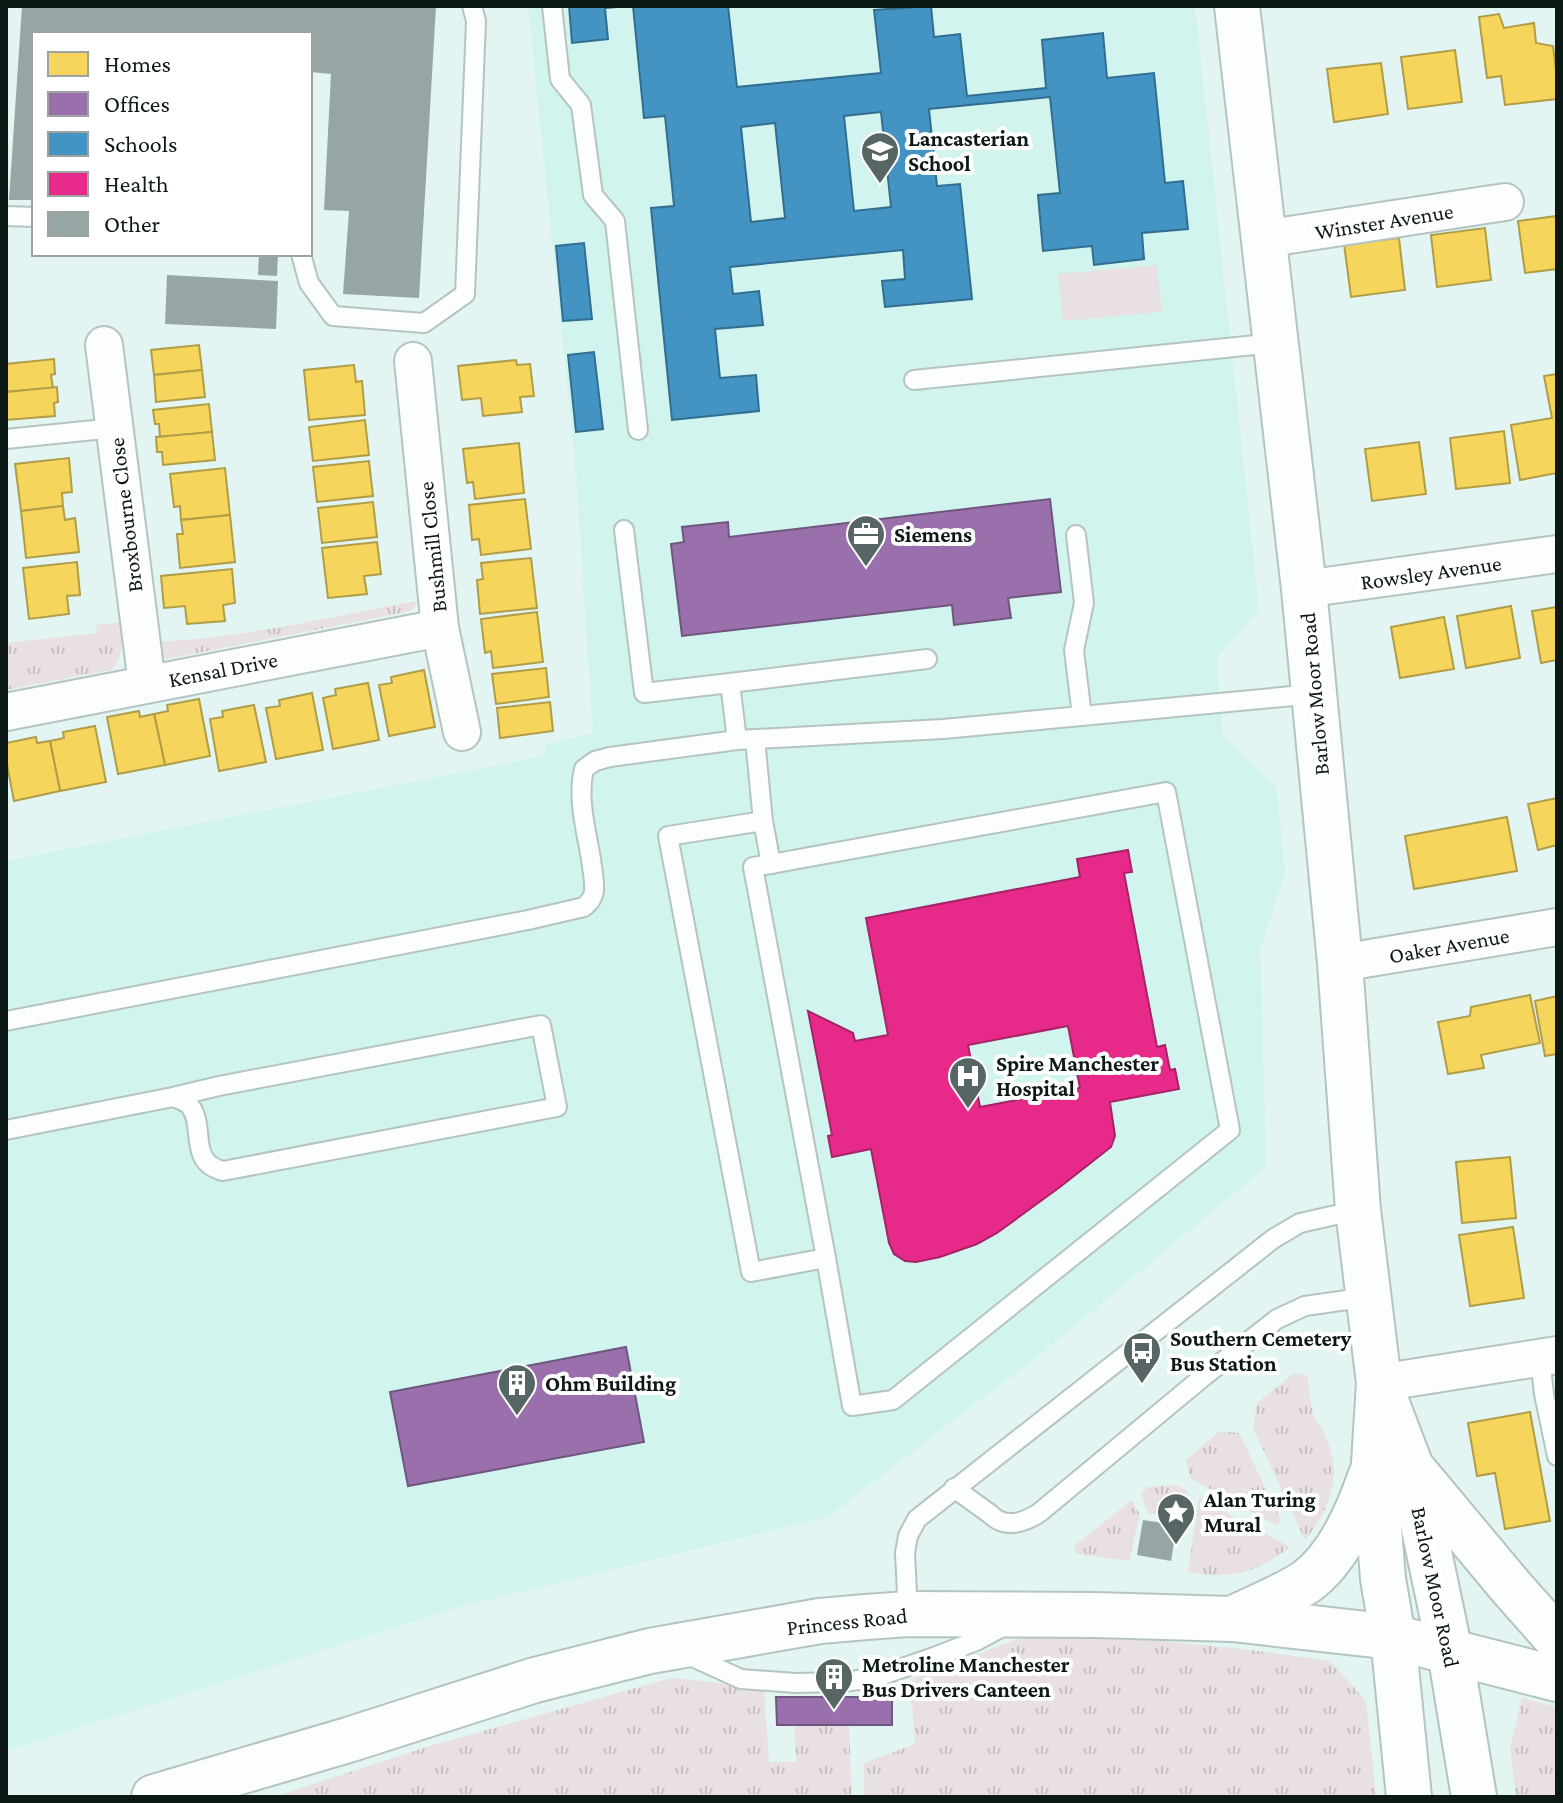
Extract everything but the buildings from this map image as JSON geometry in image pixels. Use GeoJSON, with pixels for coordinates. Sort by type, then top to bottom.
{"type":"FeatureCollection","features":[{"type":"Feature","properties":{"kind":"main road","name":"Barlow Moor Road"},"geometry":{"type":"LineString","coordinates":[[1237,6],[1304,589],[1340,963],[1358,1210],[1379,1383],[1393,1465],[1450,1652],[1474,1797]]}},
{"type":"Feature","properties":{"kind":"main road","name":"Barlow Moor Road"},"geometry":{"type":"LineString","coordinates":[[1393,1465],[1383,1579],[1393,1637],[1409,1797]]}},
{"type":"Feature","properties":{"kind":"main road"},"geometry":{"type":"LineString","coordinates":[[1232,1619],[1308,1580],[1332,1555],[1361,1503],[1393,1465],[1504,1579],[1557,1639]]}},
{"type":"Feature","properties":{"kind":"main road","name":"Princess Road"},"geometry":{"type":"LineString","coordinates":[[154,1797],[348,1740],[535,1680],[650,1651],[820,1621],[908,1614],[1232,1619],[1393,1637],[1557,1679]]}},
{"type":"Feature","properties":{"kind":"street","name":"Winster Avenue"},"geometry":{"type":"LineString","coordinates":[[1263,239],[1505,202]]}},
{"type":"Feature","properties":{"kind":"street","name":"Broxbourne Close"},"geometry":{"type":"LineString","coordinates":[[104,345],[147,684]]}},
{"type":"Feature","properties":{"kind":"street","name":"Bushmill Close"},"geometry":{"type":"LineString","coordinates":[[413,361],[440,628],[462,732]]}},
{"type":"Feature","properties":{"kind":"street","name":"Rowsley Avenue"},"geometry":{"type":"LineString","coordinates":[[1304,589],[1557,554]]}},
{"type":"Feature","properties":{"kind":"street","name":"Kensal Drive"},"geometry":{"type":"LineString","coordinates":[[6,712],[440,628]]}},
{"type":"Feature","properties":{"kind":"street","name":"Oaker Avenue"},"geometry":{"type":"LineString","coordinates":[[1340,963],[1557,927]]}},
{"type":"Feature","properties":{"kind":"street"},"geometry":{"type":"LineString","coordinates":[[1379,1383],[1548,1356]]}},
{"type":"Feature","properties":{"kind":"lane"},"geometry":{"type":"LineString","coordinates":[[302,256],[309,283],[333,316],[424,323],[465,294],[476,21],[472,6]]}},
{"type":"Feature","properties":{"kind":"lane"},"geometry":{"type":"LineString","coordinates":[[552,6],[560,79],[581,105],[593,195],[615,221],[638,430]]}},
{"type":"Feature","properties":{"kind":"lane"},"geometry":{"type":"LineString","coordinates":[[6,216],[32,217]]}},
{"type":"Feature","properties":{"kind":"lane"},"geometry":{"type":"LineString","coordinates":[[914,380],[1275,343]]}},
{"type":"Feature","properties":{"kind":"lane"},"geometry":{"type":"LineString","coordinates":[[6,439],[114,428]]}},
{"type":"Feature","properties":{"kind":"lane"},"geometry":{"type":"LineString","coordinates":[[624,530],[644,693],[927,659]]}},
{"type":"Feature","properties":{"kind":"lane"},"geometry":{"type":"LineString","coordinates":[[1076,535],[1084,603],[1074,650],[1082,716]]}},
{"type":"Feature","properties":{"kind":"lane"},"geometry":{"type":"LineString","coordinates":[[730,683],[746,739],[771,864]]}},
{"type":"Feature","properties":{"kind":"lane"},"geometry":{"type":"LineString","coordinates":[[6,1021],[584,907],[594,894],[594,881],[581,803],[581,784],[584,769],[595,761],[610,757],[746,739],[943,729],[1314,694]]}},
{"type":"Feature","properties":{"kind":"lane"},"geometry":{"type":"LineString","coordinates":[[1166,792],[1230,1130],[893,1400],[852,1406],[753,867],[771,864],[1166,792]]}},
{"type":"Feature","properties":{"kind":"lane"},"geometry":{"type":"LineString","coordinates":[[763,821],[668,836],[751,1272],[826,1258]]}},
{"type":"Feature","properties":{"kind":"lane"},"geometry":{"type":"LineString","coordinates":[[6,1130],[219,1086],[541,1025],[557,1107],[223,1171],[207,1163],[193,1111],[183,1101],[173,1097]]}},
{"type":"Feature","properties":{"kind":"lane"},"geometry":{"type":"LineString","coordinates":[[908,1614],[905,1568],[908,1536],[917,1519],[1273,1239],[1300,1223],[1358,1210]]}},
{"type":"Feature","properties":{"kind":"lane"},"geometry":{"type":"LineString","coordinates":[[954,1488],[993,1518],[1009,1524],[1025,1522],[1277,1319],[1309,1305],[1368,1297]]}},
{"type":"Feature","properties":{"kind":"lane"},"geometry":{"type":"LineString","coordinates":[[1548,1356],[1544,1394],[1557,1456]]}},
{"type":"Feature","properties":{"kind":"lane"},"geometry":{"type":"LineString","coordinates":[[670,1647],[741,1679],[843,1682],[874,1678],[934,1657],[976,1641],[1025,1614]]}},
{"type":"Feature","properties":{"kind":"shaded area"},"geometry":{"type":"Polygon","coordinates":[[[528,6],[1195,6],[1259,610],[1217,657],[1222,735],[1276,786],[1285,874],[1260,950],[1266,1167],[1048,1348],[828,1517],[459,1607],[6,1751],[6,861],[545,756],[545,744],[593,733],[576,471],[528,6]]]}},
{"type":"Feature","properties":{"kind":"green space"},"geometry":{"type":"Polygon","coordinates":[[[1157,265],[1162,312],[1063,321],[1058,274],[1157,265]]]}},
{"type":"Feature","properties":{"kind":"green space"},"geometry":{"type":"Polygon","coordinates":[[[417,601],[411,611],[167,659],[152,642],[252,632],[417,601]]]}},
{"type":"Feature","properties":{"kind":"green space"},"geometry":{"type":"Polygon","coordinates":[[[120,622],[120,654],[111,670],[6,690],[6,643],[97,633],[96,625],[120,622]]]}},
{"type":"Feature","properties":{"kind":"green space"},"geometry":{"type":"Polygon","coordinates":[[[1294,1373],[1307,1375],[1313,1413],[1325,1435],[1333,1464],[1328,1503],[1305,1540],[1253,1428],[1257,1403],[1294,1373]]]}},
{"type":"Feature","properties":{"kind":"green space"},"geometry":{"type":"Polygon","coordinates":[[[1220,1431],[1239,1433],[1281,1520],[1276,1525],[1190,1478],[1186,1460],[1220,1431]]]}},
{"type":"Feature","properties":{"kind":"green space"},"geometry":{"type":"Polygon","coordinates":[[[1176,1485],[1188,1491],[1185,1520],[1148,1513],[1141,1494],[1148,1487],[1176,1485]]]}},
{"type":"Feature","properties":{"kind":"green space"},"geometry":{"type":"Polygon","coordinates":[[[1199,1498],[1290,1547],[1266,1563],[1242,1572],[1217,1575],[1188,1572],[1199,1498]]]}},
{"type":"Feature","properties":{"kind":"green space"},"geometry":{"type":"Polygon","coordinates":[[[1132,1500],[1140,1515],[1129,1561],[1077,1554],[1074,1546],[1132,1500]]]}},
{"type":"Feature","properties":{"kind":"green space"},"geometry":{"type":"Polygon","coordinates":[[[1020,1638],[1161,1641],[1330,1661],[1366,1701],[1376,1797],[864,1797],[864,1763],[915,1744],[910,1680],[1020,1638]]]}},
{"type":"Feature","properties":{"kind":"green space"},"geometry":{"type":"Polygon","coordinates":[[[671,1678],[764,1687],[769,1762],[796,1762],[794,1725],[849,1725],[852,1797],[274,1797],[423,1748],[671,1678]]]}},
{"type":"Feature","properties":{"kind":"green space"},"geometry":{"type":"Polygon","coordinates":[[[1522,1698],[1557,1707],[1557,1797],[1516,1797],[1510,1748],[1522,1698]]]}},
{"type":"Feature","properties":{"kind":"place","name":"Lancasterian School"},"geometry":{"type":"Point","coordinates":[880,185]}},
{"type":"Feature","properties":{"kind":"place","name":"Siemens"},"geometry":{"type":"Point","coordinates":[866,568]}},
{"type":"Feature","properties":{"kind":"place","name":"Spire Manchester Hospital"},"geometry":{"type":"Point","coordinates":[968,1110]}},
{"type":"Feature","properties":{"kind":"place","name":"Southern Cemetery Bus Station"},"geometry":{"type":"Point","coordinates":[1142,1385]}},
{"type":"Feature","properties":{"kind":"place","name":"Ohm Building"},"geometry":{"type":"Point","coordinates":[517,1417]}},
{"type":"Feature","properties":{"kind":"place","name":"Alan Turing Mural"},"geometry":{"type":"Point","coordinates":[1176,1546]}},
{"type":"Feature","properties":{"kind":"place","name":"Metroline Manchester Bus Drivers Canteen"},"geometry":{"type":"Point","coordinates":[834,1711]}}]}
